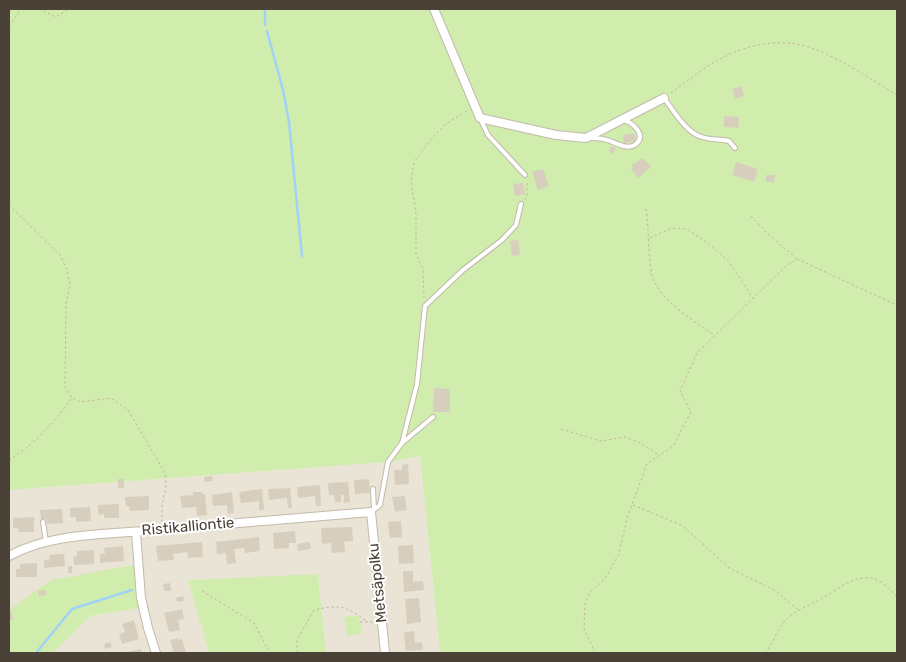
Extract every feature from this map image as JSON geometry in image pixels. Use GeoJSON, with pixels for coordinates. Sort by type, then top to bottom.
{"type":"FeatureCollection","features":[{"type":"Feature","properties":{"kind":"street"},"geometry":{"type":"LineString","coordinates":[[434,9],[480,118],[556,136],[586,138],[664,98]]}},
{"type":"Feature","properties":{"kind":"street","name":"Ristikalliontie"},"geometry":{"type":"LineString","coordinates":[[9,556],[18,551],[46,543],[86,536],[373,511]]}},
{"type":"Feature","properties":{"kind":"street","name":"Metsäpolku"},"geometry":{"type":"LineString","coordinates":[[373,511],[384,653]]}},
{"type":"Feature","properties":{"kind":"street"},"geometry":{"type":"LineString","coordinates":[[136,532],[141,598],[156,653]]}},
{"type":"Feature","properties":{"kind":"lane"},"geometry":{"type":"LineString","coordinates":[[664,98],[696,135],[704,138],[730,141],[734,148]]}},
{"type":"Feature","properties":{"kind":"lane"},"geometry":{"type":"LineString","coordinates":[[480,118],[488,135],[525,175]]}},
{"type":"Feature","properties":{"kind":"lane"},"geometry":{"type":"LineString","coordinates":[[586,138],[604,139],[627,147],[637,143],[639,139],[636,127],[630,122],[621,120]]}},
{"type":"Feature","properties":{"kind":"lane"},"geometry":{"type":"LineString","coordinates":[[402,443],[417,384],[425,306],[463,270],[502,240],[516,225],[521,204]]}},
{"type":"Feature","properties":{"kind":"lane"},"geometry":{"type":"LineString","coordinates":[[373,511],[380,505],[388,462],[402,443],[433,417]]}},
{"type":"Feature","properties":{"kind":"lane"},"geometry":{"type":"LineString","coordinates":[[373,489],[373,511]]}},
{"type":"Feature","properties":{"kind":"lane"},"geometry":{"type":"LineString","coordinates":[[43,522],[46,543]]}},
{"type":"Feature","properties":{"kind":"path"},"geometry":{"type":"LineString","coordinates":[[9,26],[21,9]]}},
{"type":"Feature","properties":{"kind":"path"},"geometry":{"type":"LineString","coordinates":[[39,9],[56,17],[69,9]]}},
{"type":"Feature","properties":{"kind":"path"},"geometry":{"type":"LineString","coordinates":[[664,98],[723,57],[740,50],[775,44],[796,44],[829,55],[897,96]]}},
{"type":"Feature","properties":{"kind":"path"},"geometry":{"type":"LineString","coordinates":[[425,306],[423,269],[416,254],[416,212],[411,183],[414,162],[431,139],[446,124],[474,106]]}},
{"type":"Feature","properties":{"kind":"path"},"geometry":{"type":"LineString","coordinates":[[521,204],[527,196],[528,187],[525,175]]}},
{"type":"Feature","properties":{"kind":"path"},"geometry":{"type":"LineString","coordinates":[[9,205],[60,255],[67,270],[70,284],[66,302],[65,387],[72,398],[80,402],[111,398],[128,410],[165,472],[166,486],[162,506],[162,529]]}},
{"type":"Feature","properties":{"kind":"path"},"geometry":{"type":"LineString","coordinates":[[646,208],[654,280],[668,299],[691,319],[715,335]]}},
{"type":"Feature","properties":{"kind":"path"},"geometry":{"type":"LineString","coordinates":[[750,216],[797,259],[897,305]]}},
{"type":"Feature","properties":{"kind":"path"},"geometry":{"type":"LineString","coordinates":[[650,238],[672,228],[687,229],[709,244],[729,262],[753,298]]}},
{"type":"Feature","properties":{"kind":"path"},"geometry":{"type":"LineString","coordinates":[[595,653],[584,628],[585,604],[590,592],[605,578],[619,554],[632,505],[647,464],[672,446],[691,412],[680,391],[697,353],[786,266],[797,259]]}},
{"type":"Feature","properties":{"kind":"path"},"geometry":{"type":"LineString","coordinates":[[9,460],[21,453],[55,421],[72,398]]}},
{"type":"Feature","properties":{"kind":"path"},"geometry":{"type":"LineString","coordinates":[[561,429],[601,440],[625,437],[640,443],[659,456]]}},
{"type":"Feature","properties":{"kind":"path"},"geometry":{"type":"LineString","coordinates":[[632,505],[683,526],[729,568],[776,591],[798,610]]}},
{"type":"Feature","properties":{"kind":"path"},"geometry":{"type":"LineString","coordinates":[[765,653],[785,620],[798,610],[859,578],[878,580],[897,597]]}},
{"type":"Feature","properties":{"kind":"path"},"geometry":{"type":"LineString","coordinates":[[202,591],[254,623],[266,646],[272,653]]}},
{"type":"Feature","properties":{"kind":"path"},"geometry":{"type":"LineString","coordinates":[[297,653],[297,640],[314,610],[344,607],[368,622]]}},
{"type":"Feature","properties":{"kind":"path"},"geometry":{"type":"LineString","coordinates":[[360,622],[382,623]]}},
{"type":"Feature","properties":{"kind":"shaded area"},"geometry":{"type":"Polygon","coordinates":[[[420,456],[440,653],[326,653],[318,575],[189,580],[209,653],[53,653],[90,616],[138,608],[9,610],[9,490],[388,462],[420,456]]]}},
{"type":"Feature","properties":{"kind":"green space"},"geometry":{"type":"Polygon","coordinates":[[[9,9],[897,9],[897,653],[440,653],[420,456],[388,462],[9,490],[9,9]]]}},
{"type":"Feature","properties":{"kind":"green space"},"geometry":{"type":"Polygon","coordinates":[[[134,565],[138,608],[90,616],[53,653],[9,653],[9,610],[51,580],[134,565]]]}},
{"type":"Feature","properties":{"kind":"green space"},"geometry":{"type":"Polygon","coordinates":[[[318,574],[326,653],[209,653],[188,580],[318,574]]]}},
{"type":"Feature","properties":{"kind":"green space"},"geometry":{"type":"Polygon","coordinates":[[[359,616],[362,634],[347,636],[344,617],[359,616]]]}},
{"type":"Feature","properties":{"kind":"building"},"geometry":{"type":"Polygon","coordinates":[[[741,86],[744,96],[735,99],[732,89],[741,86]]]}},
{"type":"Feature","properties":{"kind":"building"},"geometry":{"type":"Polygon","coordinates":[[[724,116],[739,117],[738,128],[724,127],[724,116]]]}},
{"type":"Feature","properties":{"kind":"building"},"geometry":{"type":"Polygon","coordinates":[[[635,133],[636,141],[624,143],[623,135],[635,133]]]}},
{"type":"Feature","properties":{"kind":"building"},"geometry":{"type":"Polygon","coordinates":[[[611,146],[616,148],[613,154],[609,151],[611,146]]]}},
{"type":"Feature","properties":{"kind":"building"},"geometry":{"type":"Polygon","coordinates":[[[643,158],[651,167],[638,178],[631,169],[633,167],[631,165],[643,158]]]}},
{"type":"Feature","properties":{"kind":"building"},"geometry":{"type":"Polygon","coordinates":[[[736,162],[758,169],[754,182],[732,175],[736,162]]]}},
{"type":"Feature","properties":{"kind":"building"},"geometry":{"type":"Polygon","coordinates":[[[543,169],[549,186],[538,190],[532,172],[543,169]]]}},
{"type":"Feature","properties":{"kind":"building"},"geometry":{"type":"Polygon","coordinates":[[[766,175],[775,175],[774,182],[766,182],[766,175]]]}},
{"type":"Feature","properties":{"kind":"building"},"geometry":{"type":"Polygon","coordinates":[[[523,183],[525,194],[515,196],[513,184],[523,183]]]}},
{"type":"Feature","properties":{"kind":"building"},"geometry":{"type":"Polygon","coordinates":[[[518,240],[520,255],[512,256],[510,241],[518,240]]]}},
{"type":"Feature","properties":{"kind":"building"},"geometry":{"type":"Polygon","coordinates":[[[434,388],[450,389],[450,412],[433,412],[434,388]]]}},
{"type":"Feature","properties":{"kind":"building"},"geometry":{"type":"Polygon","coordinates":[[[408,464],[409,484],[395,485],[394,470],[402,470],[402,465],[408,464]]]}},
{"type":"Feature","properties":{"kind":"building"},"geometry":{"type":"Polygon","coordinates":[[[212,476],[213,481],[205,482],[204,477],[212,476]]]}},
{"type":"Feature","properties":{"kind":"building"},"geometry":{"type":"Polygon","coordinates":[[[118,479],[124,479],[124,488],[118,488],[118,479]]]}},
{"type":"Feature","properties":{"kind":"building"},"geometry":{"type":"Polygon","coordinates":[[[369,479],[370,493],[355,494],[354,480],[369,479]]]}},
{"type":"Feature","properties":{"kind":"building"},"geometry":{"type":"Polygon","coordinates":[[[348,482],[350,502],[344,503],[344,495],[341,495],[341,502],[335,502],[334,495],[329,495],[328,483],[348,482]]]}},
{"type":"Feature","properties":{"kind":"building"},"geometry":{"type":"Polygon","coordinates":[[[320,485],[321,506],[316,506],[315,496],[298,498],[297,487],[320,485]]]}},
{"type":"Feature","properties":{"kind":"building"},"geometry":{"type":"Polygon","coordinates":[[[290,488],[292,508],[288,508],[287,498],[269,500],[268,489],[290,488]]]}},
{"type":"Feature","properties":{"kind":"building"},"geometry":{"type":"Polygon","coordinates":[[[262,489],[264,510],[259,510],[259,501],[241,503],[239,492],[262,489]]]}},
{"type":"Feature","properties":{"kind":"building"},"geometry":{"type":"Polygon","coordinates":[[[193,492],[205,494],[207,515],[197,516],[196,507],[182,508],[180,496],[193,495],[193,492]]]}},
{"type":"Feature","properties":{"kind":"building"},"geometry":{"type":"Polygon","coordinates":[[[232,492],[234,513],[228,514],[227,505],[213,506],[212,495],[232,492]]]}},
{"type":"Feature","properties":{"kind":"building"},"geometry":{"type":"Polygon","coordinates":[[[149,496],[149,510],[130,511],[129,506],[126,506],[125,497],[149,496]]]}},
{"type":"Feature","properties":{"kind":"building"},"geometry":{"type":"Polygon","coordinates":[[[405,496],[407,510],[395,512],[392,497],[405,496]]]}},
{"type":"Feature","properties":{"kind":"building"},"geometry":{"type":"Polygon","coordinates":[[[119,504],[119,518],[104,518],[104,514],[98,515],[98,505],[119,504]]]}},
{"type":"Feature","properties":{"kind":"building"},"geometry":{"type":"Polygon","coordinates":[[[90,507],[91,521],[76,522],[76,517],[70,517],[70,508],[90,507]]]}},
{"type":"Feature","properties":{"kind":"building"},"geometry":{"type":"Polygon","coordinates":[[[62,509],[63,523],[47,524],[46,519],[41,519],[40,510],[62,509]]]}},
{"type":"Feature","properties":{"kind":"building"},"geometry":{"type":"Polygon","coordinates":[[[34,517],[34,532],[19,532],[18,528],[13,528],[13,518],[34,517]]]}},
{"type":"Feature","properties":{"kind":"building"},"geometry":{"type":"Polygon","coordinates":[[[401,521],[402,537],[390,538],[388,522],[401,521]]]}},
{"type":"Feature","properties":{"kind":"building"},"geometry":{"type":"Polygon","coordinates":[[[352,527],[353,541],[344,542],[345,552],[332,553],[331,543],[322,544],[321,528],[352,527]]]}},
{"type":"Feature","properties":{"kind":"building"},"geometry":{"type":"Polygon","coordinates":[[[295,531],[296,543],[289,543],[289,548],[274,549],[273,533],[295,531]]]}},
{"type":"Feature","properties":{"kind":"building"},"geometry":{"type":"Polygon","coordinates":[[[259,537],[260,551],[245,553],[244,548],[234,549],[236,563],[227,564],[226,553],[217,554],[216,542],[259,537]]]}},
{"type":"Feature","properties":{"kind":"building"},"geometry":{"type":"Polygon","coordinates":[[[202,542],[203,557],[188,558],[187,552],[173,554],[174,560],[158,561],[156,546],[202,542]]]}},
{"type":"Feature","properties":{"kind":"building"},"geometry":{"type":"Polygon","coordinates":[[[310,542],[311,549],[298,551],[297,544],[310,542]]]}},
{"type":"Feature","properties":{"kind":"building"},"geometry":{"type":"Polygon","coordinates":[[[413,545],[414,563],[399,564],[398,546],[413,545]]]}},
{"type":"Feature","properties":{"kind":"building"},"geometry":{"type":"Polygon","coordinates":[[[123,546],[124,561],[100,563],[100,554],[105,554],[104,548],[123,546]]]}},
{"type":"Feature","properties":{"kind":"building"},"geometry":{"type":"Polygon","coordinates":[[[94,550],[94,564],[74,565],[73,557],[77,556],[77,551],[94,550]]]}},
{"type":"Feature","properties":{"kind":"building"},"geometry":{"type":"Polygon","coordinates":[[[64,554],[65,566],[44,568],[44,560],[50,559],[49,555],[64,554]]]}},
{"type":"Feature","properties":{"kind":"building"},"geometry":{"type":"Polygon","coordinates":[[[37,563],[37,577],[16,577],[16,569],[20,569],[20,564],[37,563]]]}},
{"type":"Feature","properties":{"kind":"building"},"geometry":{"type":"Polygon","coordinates":[[[68,566],[72,566],[72,573],[68,573],[68,566]]]}},
{"type":"Feature","properties":{"kind":"building"},"geometry":{"type":"Polygon","coordinates":[[[403,571],[413,571],[413,582],[423,581],[424,590],[404,592],[403,571]]]}},
{"type":"Feature","properties":{"kind":"building"},"geometry":{"type":"Polygon","coordinates":[[[170,583],[171,591],[164,591],[163,584],[170,583]]]}},
{"type":"Feature","properties":{"kind":"building"},"geometry":{"type":"Polygon","coordinates":[[[46,590],[46,595],[39,596],[38,591],[46,590]]]}},
{"type":"Feature","properties":{"kind":"building"},"geometry":{"type":"Polygon","coordinates":[[[183,596],[184,601],[177,602],[176,598],[183,596]]]}},
{"type":"Feature","properties":{"kind":"building"},"geometry":{"type":"Polygon","coordinates":[[[419,598],[421,622],[407,624],[405,599],[419,598]]]}},
{"type":"Feature","properties":{"kind":"building"},"geometry":{"type":"Polygon","coordinates":[[[182,609],[184,619],[178,620],[180,630],[169,632],[164,613],[182,609]]]}},
{"type":"Feature","properties":{"kind":"building"},"geometry":{"type":"Polygon","coordinates":[[[9,612],[12,612],[13,620],[9,620],[9,612]]]}},
{"type":"Feature","properties":{"kind":"building"},"geometry":{"type":"Polygon","coordinates":[[[134,620],[139,639],[122,644],[119,634],[125,632],[122,624],[134,620]]]}},
{"type":"Feature","properties":{"kind":"building"},"geometry":{"type":"Polygon","coordinates":[[[414,631],[415,643],[422,642],[423,650],[406,651],[404,632],[414,631]]]}},
{"type":"Feature","properties":{"kind":"building"},"geometry":{"type":"Polygon","coordinates":[[[178,638],[178,640],[182,639],[186,653],[174,653],[170,640],[178,638]]]}},
{"type":"Feature","properties":{"kind":"building"},"geometry":{"type":"Polygon","coordinates":[[[110,642],[112,647],[105,649],[104,644],[110,642]]]}},
{"type":"Feature","properties":{"kind":"building"},"geometry":{"type":"Polygon","coordinates":[[[141,649],[142,653],[127,653],[127,652],[141,649]]]}},
{"type":"Feature","properties":{"kind":"waterway"},"geometry":{"type":"LineString","coordinates":[[265,9],[265,25]]}},
{"type":"Feature","properties":{"kind":"waterway"},"geometry":{"type":"LineString","coordinates":[[267,31],[283,90],[289,122],[302,256]]}},
{"type":"Feature","properties":{"kind":"waterway"},"geometry":{"type":"LineString","coordinates":[[36,653],[72,609],[132,590]]}}]}
